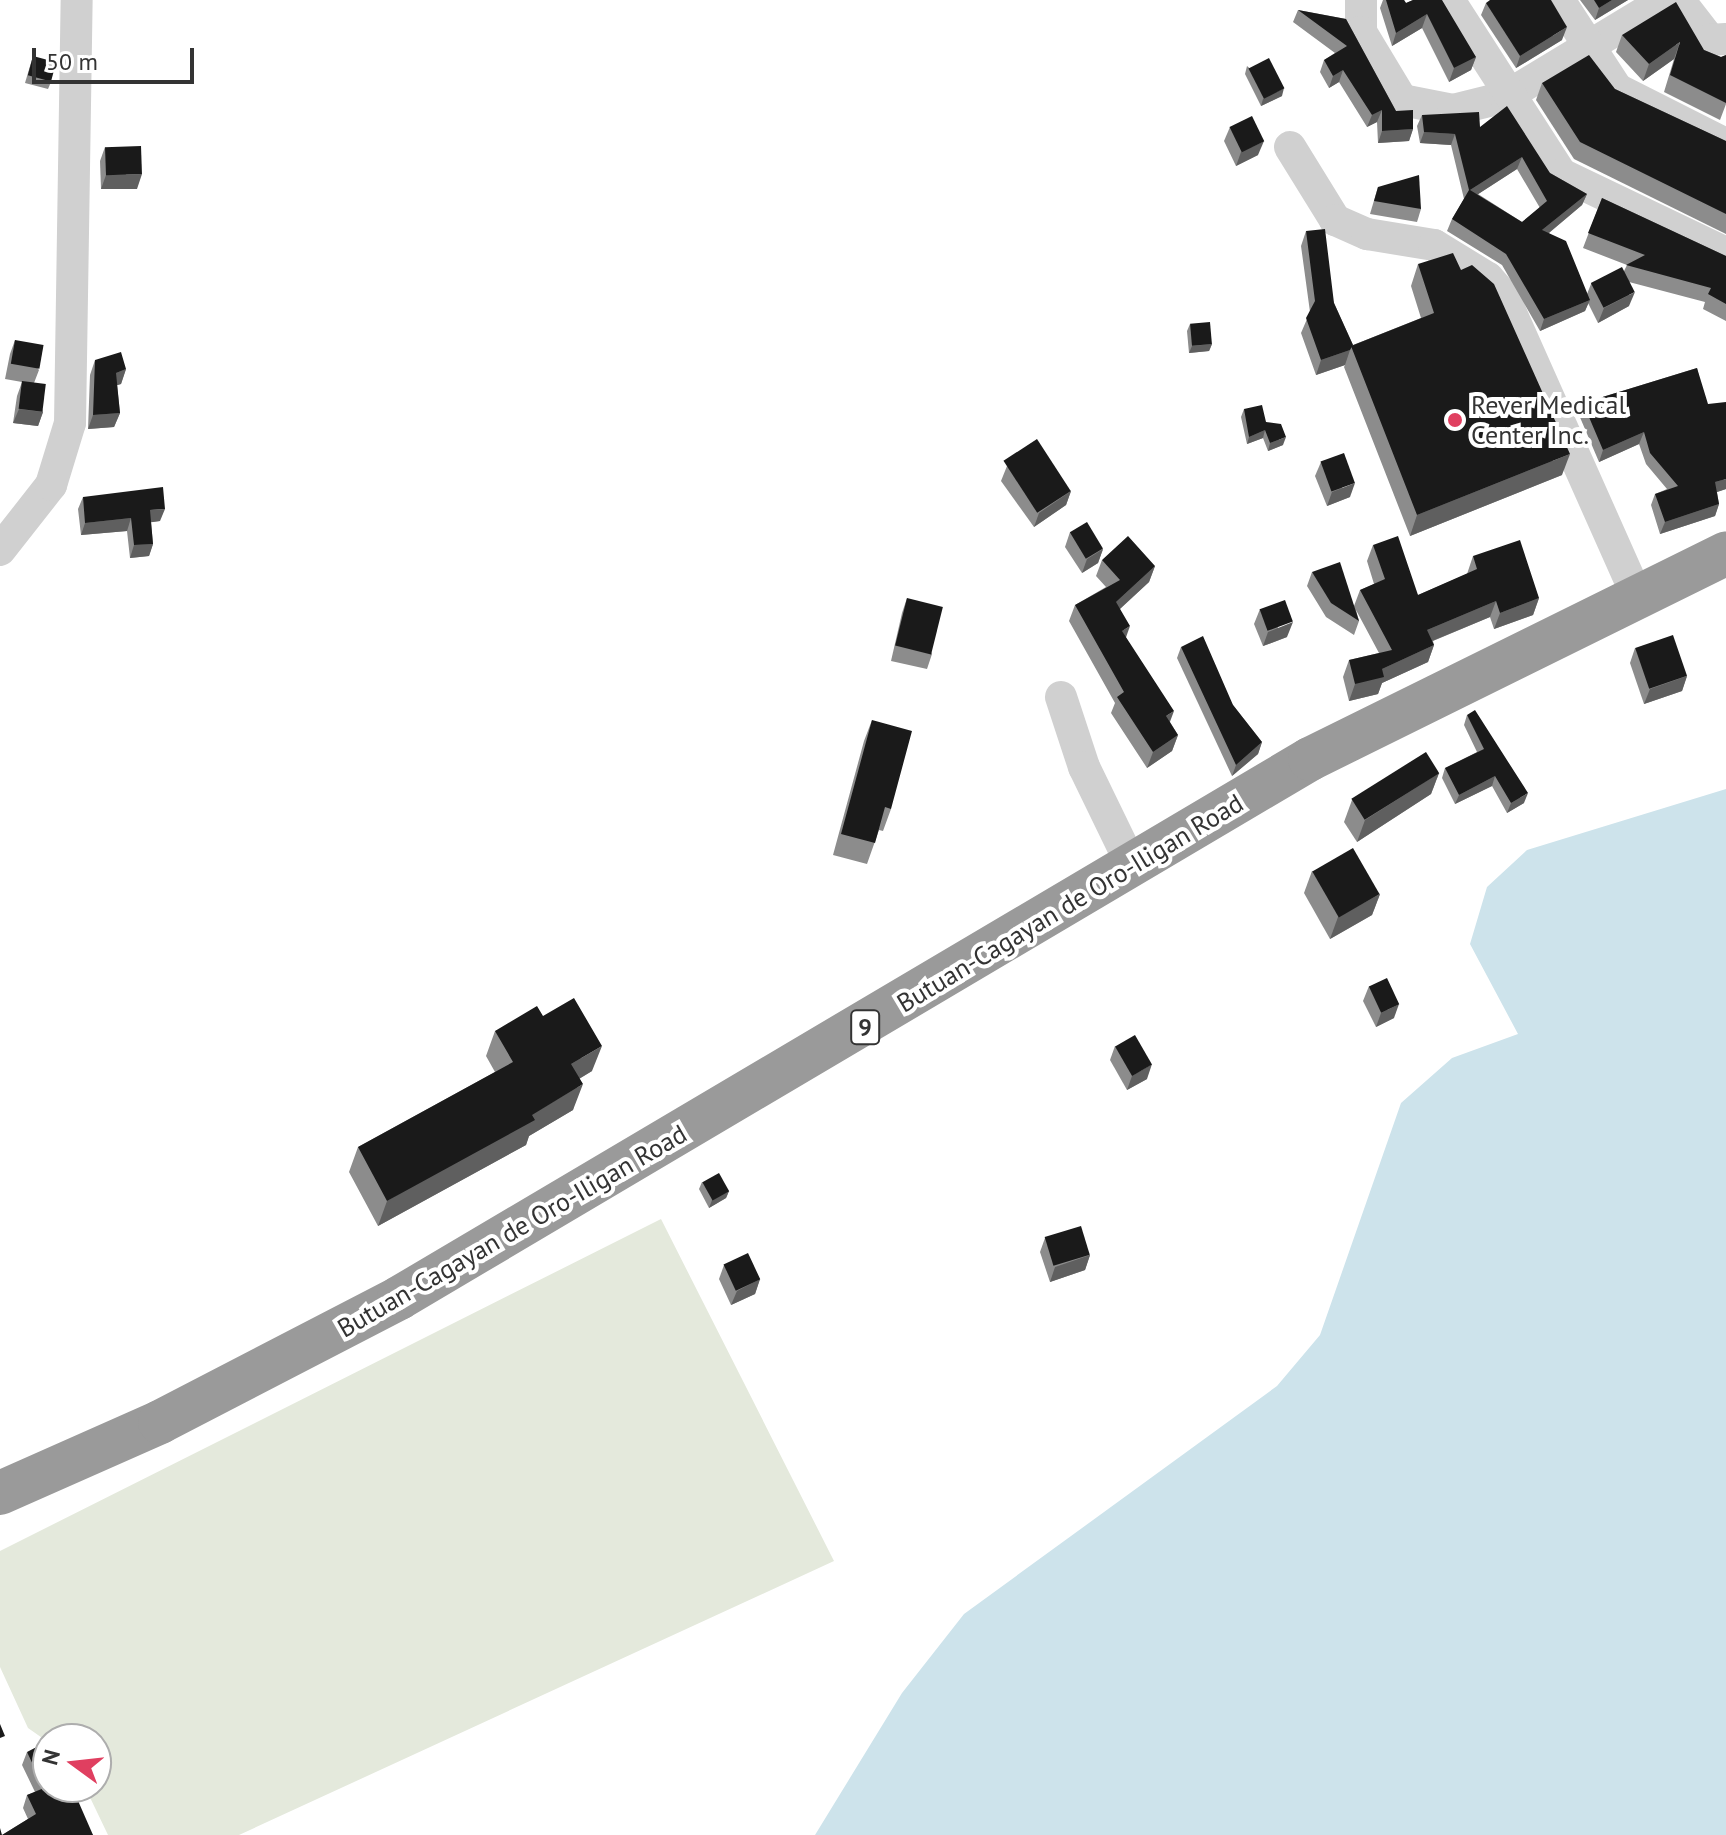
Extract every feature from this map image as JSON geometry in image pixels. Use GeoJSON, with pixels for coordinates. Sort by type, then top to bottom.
{"type":"FeatureCollection","features":[{"type":"Feature","properties":{"kind":"highway","name":"Butuan-Cagayan de Oro-Iligan Road"},"geometry":{"type":"LineString","coordinates":[[0,1493],[160,1422],[399,1298],[1324,751],[1636,594],[1726,553]]}},
{"type":"Feature","properties":{"kind":"street"},"geometry":{"type":"LineString","coordinates":[[0,550],[51,485],[70,423],[71,35],[77,0]]}},
{"type":"Feature","properties":{"kind":"street"},"geometry":{"type":"LineString","coordinates":[[1361,0],[1361,32],[1402,100],[1453,110],[1505,97],[1665,0]]}},
{"type":"Feature","properties":{"kind":"street"},"geometry":{"type":"LineString","coordinates":[[1449,0],[1505,97],[1574,184],[1726,253]]}},
{"type":"Feature","properties":{"kind":"street"},"geometry":{"type":"LineString","coordinates":[[1559,0],[1588,47],[1639,106],[1726,144]]}},
{"type":"Feature","properties":{"kind":"street"},"geometry":{"type":"LineString","coordinates":[[1679,0],[1710,40],[1726,39]]}},
{"type":"Feature","properties":{"kind":"street"},"geometry":{"type":"LineString","coordinates":[[1290,147],[1335,220],[1367,234],[1434,245],[1488,278],[1503,295],[1636,594]]}},
{"type":"Feature","properties":{"kind":"street"},"geometry":{"type":"LineString","coordinates":[[1061,697],[1084,767],[1132,866]]}},
{"type":"Feature","properties":{"kind":"shaded area"},"geometry":{"type":"Polygon","coordinates":[[[661,1219],[834,1561],[239,1835],[108,1835],[93,1803],[112,1803],[112,1723],[32,1723],[32,1731],[28,1728],[0,1667],[0,1551],[661,1219]]]}},
{"type":"Feature","properties":{"kind":"water"},"geometry":{"type":"Polygon","coordinates":[[[1726,789],[1726,1835],[815,1835],[902,1693],[964,1614],[1277,1386],[1320,1335],[1401,1103],[1452,1058],[1518,1034],[1470,944],[1487,887],[1527,850],[1726,789]]]}},
{"type":"Feature","properties":{"kind":"building"},"geometry":{"type":"Polygon","coordinates":[[[1386,0],[1404,0],[1406,3],[1413,0],[1442,0],[1476,57],[1454,68],[1427,14],[1396,33],[1386,0]]]}},
{"type":"Feature","properties":{"kind":"building"},"geometry":{"type":"Polygon","coordinates":[[[1490,0],[1551,0],[1567,27],[1520,56],[1486,3],[1490,0]]]}},
{"type":"Feature","properties":{"kind":"building"},"geometry":{"type":"Polygon","coordinates":[[[1594,0],[1612,0],[1599,8],[1594,0]]]}},
{"type":"Feature","properties":{"kind":"building"},"geometry":{"type":"Polygon","coordinates":[[[1676,2],[1704,50],[1721,57],[1726,55],[1726,103],[1670,75],[1680,42],[1649,64],[1622,35],[1676,2]]]}},
{"type":"Feature","properties":{"kind":"building"},"geometry":{"type":"Polygon","coordinates":[[[1298,10],[1346,19],[1396,111],[1413,110],[1413,129],[1382,131],[1382,110],[1372,115],[1343,70],[1333,76],[1324,60],[1347,46],[1298,10]]]}},
{"type":"Feature","properties":{"kind":"building"},"geometry":{"type":"Polygon","coordinates":[[[1589,55],[1615,89],[1726,141],[1726,214],[1580,142],[1542,83],[1589,55]]]}},
{"type":"Feature","properties":{"kind":"building"},"geometry":{"type":"Polygon","coordinates":[[[33,56],[56,62],[51,82],[28,75],[33,56]]]}},
{"type":"Feature","properties":{"kind":"building"},"geometry":{"type":"Polygon","coordinates":[[[1269,58],[1284,88],[1264,99],[1249,68],[1269,58]]]}},
{"type":"Feature","properties":{"kind":"building"},"geometry":{"type":"Polygon","coordinates":[[[1507,106],[1550,173],[1587,194],[1542,230],[1566,241],[1590,300],[1544,319],[1506,254],[1452,219],[1469,190],[1455,134],[1424,132],[1422,115],[1479,112],[1480,127],[1507,106]],[[1522,157],[1470,190],[1522,222],[1547,201],[1522,157]]]}},
{"type":"Feature","properties":{"kind":"building"},"geometry":{"type":"Polygon","coordinates":[[[1252,116],[1264,141],[1242,152],[1230,127],[1252,116]]]}},
{"type":"Feature","properties":{"kind":"building"},"geometry":{"type":"Polygon","coordinates":[[[141,146],[142,174],[106,175],[105,147],[141,146]]]}},
{"type":"Feature","properties":{"kind":"building"},"geometry":{"type":"Polygon","coordinates":[[[1419,175],[1421,209],[1374,201],[1378,187],[1419,175]]]}},
{"type":"Feature","properties":{"kind":"building"},"geometry":{"type":"Polygon","coordinates":[[[1602,198],[1726,256],[1726,304],[1708,294],[1711,288],[1626,265],[1645,255],[1588,233],[1602,198]]]}},
{"type":"Feature","properties":{"kind":"building"},"geometry":{"type":"Polygon","coordinates":[[[1325,229],[1334,303],[1353,345],[1350,350],[1321,360],[1306,318],[1315,301],[1306,231],[1325,229]]]}},
{"type":"Feature","properties":{"kind":"building","name":"Rever Medical Center Inc."},"geometry":{"type":"Polygon","coordinates":[[[1453,253],[1461,270],[1472,265],[1494,284],[1570,454],[1417,515],[1351,346],[1434,313],[1418,264],[1453,253]]]}},
{"type":"Feature","properties":{"kind":"building"},"geometry":{"type":"Polygon","coordinates":[[[1622,267],[1635,292],[1604,308],[1591,283],[1622,267]]]}},
{"type":"Feature","properties":{"kind":"building"},"geometry":{"type":"Polygon","coordinates":[[[1210,322],[1212,344],[1192,346],[1190,324],[1210,322]]]}},
{"type":"Feature","properties":{"kind":"building"},"geometry":{"type":"Polygon","coordinates":[[[15,340],[44,345],[39,369],[11,364],[15,340]]]}},
{"type":"Feature","properties":{"kind":"building"},"geometry":{"type":"Polygon","coordinates":[[[121,352],[126,369],[116,373],[120,413],[93,415],[95,360],[121,352]]]}},
{"type":"Feature","properties":{"kind":"building"},"geometry":{"type":"Polygon","coordinates":[[[1697,368],[1708,404],[1726,402],[1726,479],[1715,482],[1719,504],[1665,522],[1655,494],[1678,486],[1650,453],[1644,432],[1603,450],[1583,403],[1697,368]]]}},
{"type":"Feature","properties":{"kind":"building"},"geometry":{"type":"Polygon","coordinates":[[[22,381],[46,384],[42,412],[19,409],[22,381]]]}},
{"type":"Feature","properties":{"kind":"building"},"geometry":{"type":"Polygon","coordinates":[[[1262,405],[1266,422],[1281,424],[1286,437],[1270,443],[1265,430],[1249,437],[1244,409],[1262,405]]]}},
{"type":"Feature","properties":{"kind":"building"},"geometry":{"type":"Polygon","coordinates":[[[1037,439],[1071,491],[1037,513],[1003,461],[1037,439]]]}},
{"type":"Feature","properties":{"kind":"building"},"geometry":{"type":"Polygon","coordinates":[[[1344,453],[1355,483],[1331,492],[1321,462],[1344,453]]]}},
{"type":"Feature","properties":{"kind":"building"},"geometry":{"type":"Polygon","coordinates":[[[163,487],[165,509],[150,510],[153,544],[134,545],[131,518],[85,523],[83,497],[163,487]]]}},
{"type":"Feature","properties":{"kind":"building"},"geometry":{"type":"Polygon","coordinates":[[[1087,522],[1103,549],[1086,559],[1070,532],[1087,522]]]}},
{"type":"Feature","properties":{"kind":"building"},"geometry":{"type":"Polygon","coordinates":[[[1128,536],[1155,566],[1116,602],[1130,626],[1122,631],[1174,711],[1166,716],[1178,735],[1153,752],[1117,697],[1124,692],[1075,605],[1120,580],[1102,560],[1128,536]]]}},
{"type":"Feature","properties":{"kind":"building"},"geometry":{"type":"Polygon","coordinates":[[[1398,536],[1418,595],[1477,569],[1473,556],[1520,540],[1539,598],[1500,613],[1496,601],[1427,630],[1434,645],[1382,669],[1384,677],[1355,684],[1349,660],[1392,650],[1360,590],[1385,579],[1373,545],[1398,536]]]}},
{"type":"Feature","properties":{"kind":"building"},"geometry":{"type":"Polygon","coordinates":[[[1340,562],[1359,621],[1331,603],[1312,572],[1340,562]]]}},
{"type":"Feature","properties":{"kind":"building"},"geometry":{"type":"Polygon","coordinates":[[[907,598],[943,607],[931,654],[895,646],[907,598]]]}},
{"type":"Feature","properties":{"kind":"building"},"geometry":{"type":"Polygon","coordinates":[[[1285,600],[1293,622],[1267,631],[1260,609],[1285,600]]]}},
{"type":"Feature","properties":{"kind":"building"},"geometry":{"type":"Polygon","coordinates":[[[1673,635],[1687,676],[1649,689],[1635,648],[1673,635]]]}},
{"type":"Feature","properties":{"kind":"building"},"geometry":{"type":"Polygon","coordinates":[[[1203,636],[1233,705],[1262,742],[1236,765],[1181,647],[1203,636]]]}},
{"type":"Feature","properties":{"kind":"building"},"geometry":{"type":"Polygon","coordinates":[[[1475,710],[1528,793],[1511,803],[1495,776],[1459,795],[1445,768],[1484,749],[1467,715],[1475,710]]]}},
{"type":"Feature","properties":{"kind":"building"},"geometry":{"type":"Polygon","coordinates":[[[872,720],[912,731],[891,809],[885,807],[875,843],[841,834],[872,720]]]}},
{"type":"Feature","properties":{"kind":"building"},"geometry":{"type":"Polygon","coordinates":[[[1426,752],[1439,773],[1365,820],[1351,799],[1426,752]]]}},
{"type":"Feature","properties":{"kind":"building"},"geometry":{"type":"Polygon","coordinates":[[[1353,848],[1380,894],[1339,917],[1312,871],[1353,848]]]}},
{"type":"Feature","properties":{"kind":"building"},"geometry":{"type":"Polygon","coordinates":[[[1387,978],[1399,1004],[1381,1013],[1369,986],[1387,978]]]}},
{"type":"Feature","properties":{"kind":"building"},"geometry":{"type":"Polygon","coordinates":[[[574,998],[602,1046],[571,1064],[583,1084],[532,1115],[535,1120],[387,1201],[358,1147],[513,1062],[495,1031],[537,1006],[543,1016],[574,998]]]}},
{"type":"Feature","properties":{"kind":"building"},"geometry":{"type":"Polygon","coordinates":[[[1135,1035],[1152,1064],[1132,1076],[1115,1046],[1135,1035]]]}},
{"type":"Feature","properties":{"kind":"building"},"geometry":{"type":"Polygon","coordinates":[[[719,1173],[729,1191],[713,1201],[702,1182],[719,1173]]]}},
{"type":"Feature","properties":{"kind":"building"},"geometry":{"type":"Polygon","coordinates":[[[1081,1226],[1090,1255],[1053,1266],[1045,1237],[1081,1226]]]}},
{"type":"Feature","properties":{"kind":"building"},"geometry":{"type":"Polygon","coordinates":[[[748,1253],[760,1279],[736,1291],[724,1264],[748,1253]]]}},
{"type":"Feature","properties":{"kind":"building"},"geometry":{"type":"Polygon","coordinates":[[[32,1793],[32,1803],[79,1803],[93,1835],[2,1835],[36,1814],[27,1795],[32,1793]]]}},
{"type":"Feature","properties":{"kind":"place","name":"Rever Medical Center Inc."},"geometry":{"type":"Point","coordinates":[1455,420]}}]}
